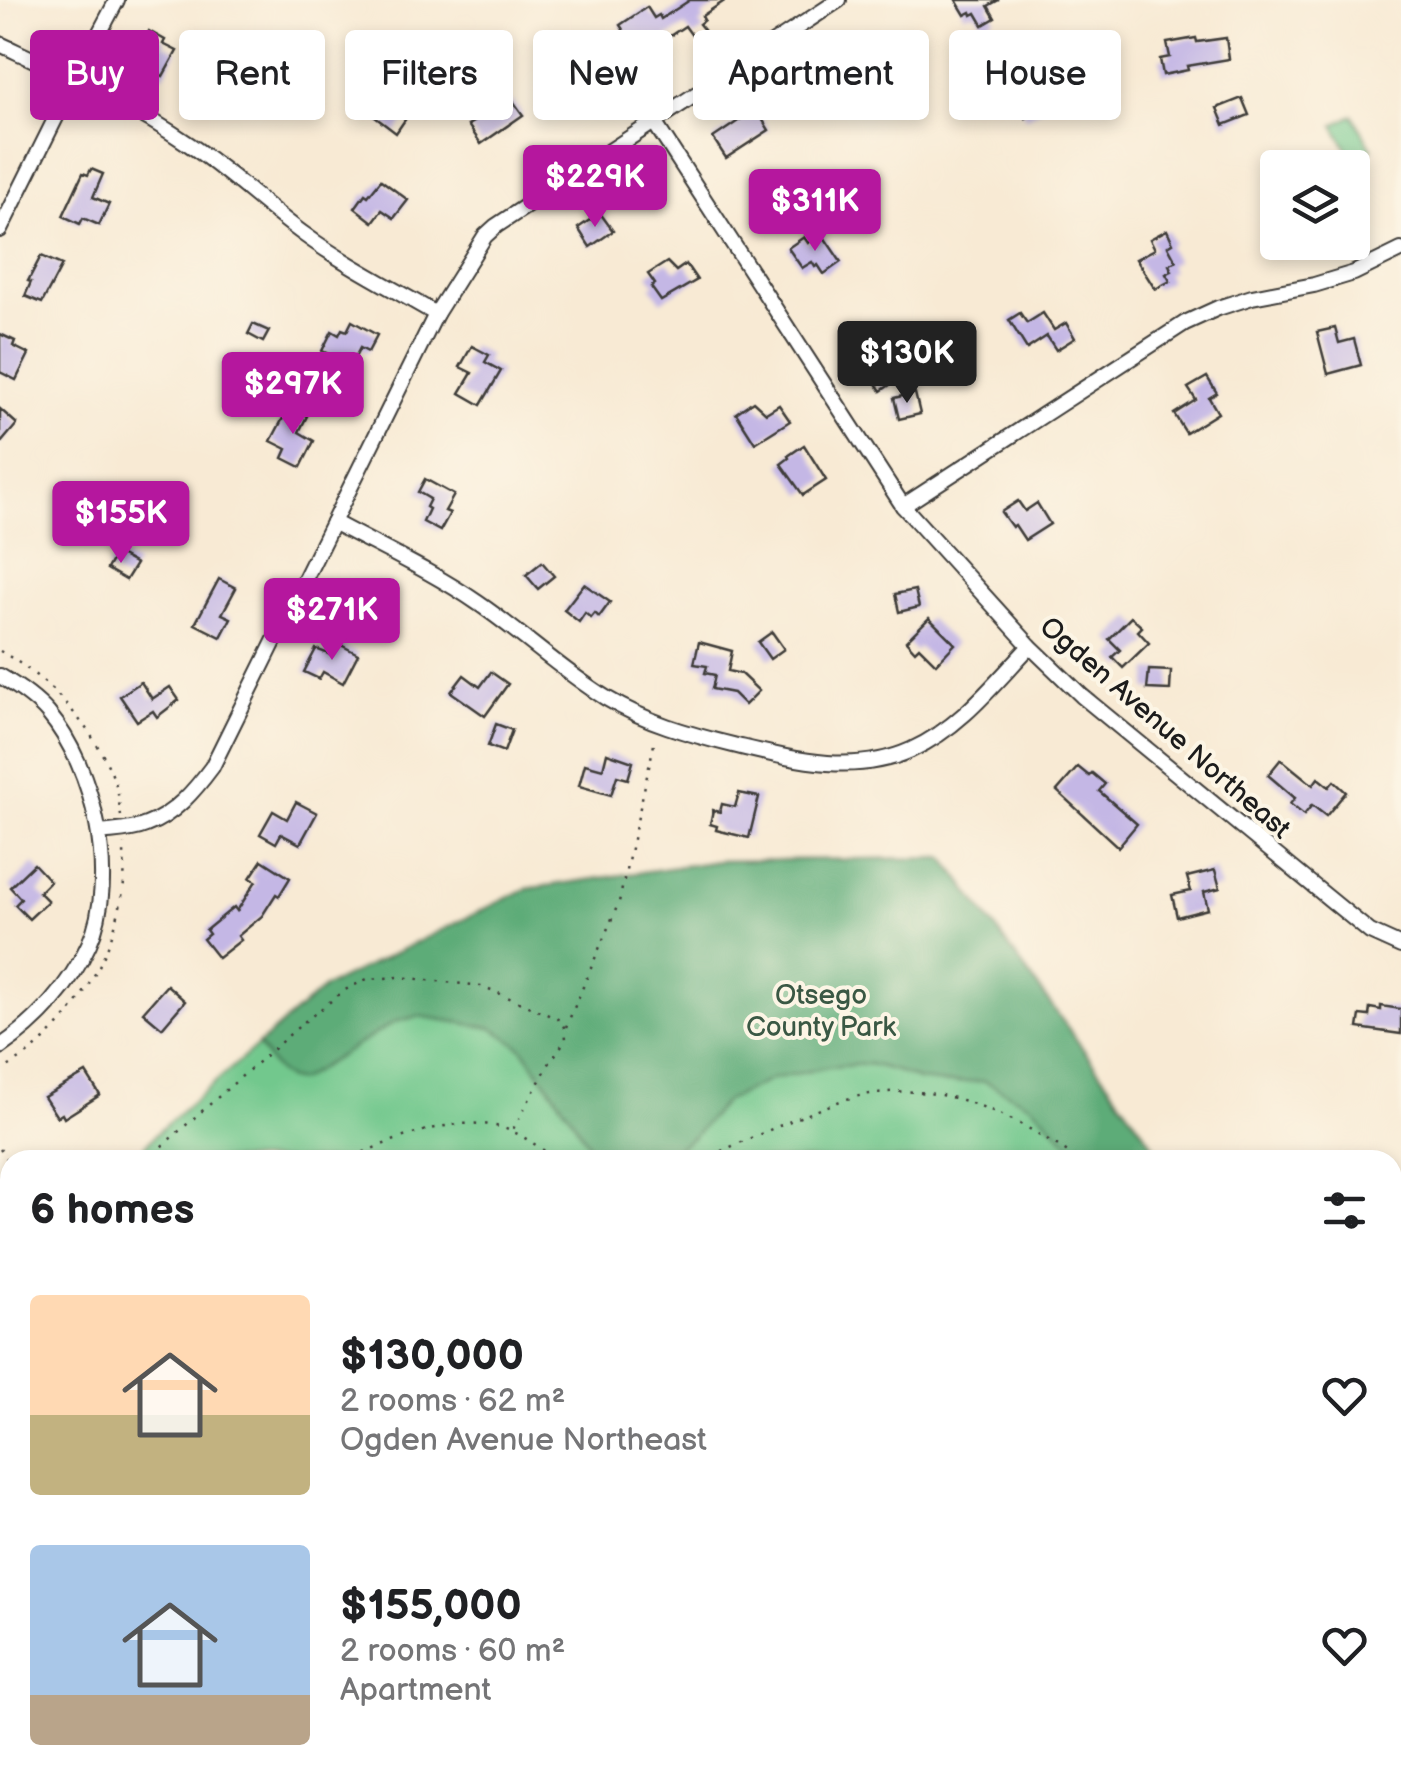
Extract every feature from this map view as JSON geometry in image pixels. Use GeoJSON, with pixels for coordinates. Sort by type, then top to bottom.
{"type":"FeatureCollection","features":[{"type":"Feature","properties":{"kind":"street"},"geometry":{"type":"LineString","coordinates":[[101,30],[117,0]]}},
{"type":"Feature","properties":{"kind":"street"},"geometry":{"type":"LineString","coordinates":[[99,833],[147,825],[164,816],[212,767],[436,314],[485,236],[839,0]]}},
{"type":"Feature","properties":{"kind":"street"},"geometry":{"type":"LineString","coordinates":[[0,44],[30,58]]}},
{"type":"Feature","properties":{"kind":"street"},"geometry":{"type":"LineString","coordinates":[[0,230],[55,120]]}},
{"type":"Feature","properties":{"kind":"street"},"geometry":{"type":"LineString","coordinates":[[147,120],[191,145],[306,236],[436,314]]}},
{"type":"Feature","properties":{"kind":"street","name":"Ogden Avenue Northeast"},"geometry":{"type":"LineString","coordinates":[[654,122],[903,506],[1030,646],[1095,706],[1370,932],[1401,946]]}},
{"type":"Feature","properties":{"kind":"street"},"geometry":{"type":"LineString","coordinates":[[903,506],[1185,323],[1252,296],[1314,285],[1354,272],[1401,250]]}},
{"type":"Feature","properties":{"kind":"street"},"geometry":{"type":"LineString","coordinates":[[332,522],[476,602],[604,696],[658,724],[805,762],[857,764],[887,759],[939,736],[1030,646]]}},
{"type":"Feature","properties":{"kind":"street"},"geometry":{"type":"LineString","coordinates":[[0,676],[47,712],[83,770],[99,833],[101,877],[98,912],[89,944],[63,987],[38,1017],[0,1048]]}},
{"type":"Feature","properties":{"kind":"path"},"geometry":{"type":"LineString","coordinates":[[565,1029],[619,902],[658,724]]}},
{"type":"Feature","properties":{"kind":"path"},"geometry":{"type":"LineString","coordinates":[[157,1150],[345,990],[368,979],[400,977],[482,986],[560,1020],[566,1039],[512,1131]]}},
{"type":"Feature","properties":{"kind":"path"},"geometry":{"type":"LineString","coordinates":[[726,1150],[842,1101],[904,1092],[975,1103],[1037,1131],[1065,1150]]}},
{"type":"Feature","properties":{"kind":"path"},"geometry":{"type":"LineString","coordinates":[[371,1150],[419,1132],[486,1124],[512,1131],[543,1150]]}},
{"type":"Feature","properties":{"kind":"green space"},"geometry":{"type":"Polygon","coordinates":[[[1353,115],[1372,149],[1348,150],[1334,125],[1353,115]]]}},
{"type":"Feature","properties":{"kind":"green space","name":"Otsego County Park"},"geometry":{"type":"Polygon","coordinates":[[[944,858],[1157,1150],[142,1150],[325,987],[526,889],[718,861],[944,858]]]}},
{"type":"Feature","properties":{"kind":"green space","name":"Otsego County Park"},"geometry":{"type":"Polygon","coordinates":[[[944,858],[1157,1150],[1075,1150],[1033,1106],[984,1081],[919,1080],[869,1064],[828,1067],[772,1079],[725,1101],[693,1137],[674,1150],[592,1150],[522,1048],[493,1028],[418,1016],[395,1022],[300,1080],[280,1074],[258,1045],[325,987],[526,889],[718,861],[944,858]]]}},
{"type":"Feature","properties":{"kind":"building"},"geometry":{"type":"Polygon","coordinates":[[[690,0],[726,0],[702,16],[704,20],[699,24],[704,30],[693,30],[693,37],[685,26],[673,34],[673,30],[623,30],[620,25],[647,7],[654,18],[659,15],[661,19],[690,0]]]}},
{"type":"Feature","properties":{"kind":"building"},"geometry":{"type":"Polygon","coordinates":[[[956,0],[999,0],[988,6],[995,18],[983,25],[976,13],[965,15],[956,0]]]}},
{"type":"Feature","properties":{"kind":"building"},"geometry":{"type":"Polygon","coordinates":[[[159,37],[165,40],[163,44],[177,51],[163,76],[159,74],[159,37]]]}},
{"type":"Feature","properties":{"kind":"building"},"geometry":{"type":"Polygon","coordinates":[[[1196,38],[1197,42],[1226,38],[1229,59],[1187,66],[1188,70],[1163,75],[1160,59],[1170,57],[1167,43],[1196,38]]]}},
{"type":"Feature","properties":{"kind":"building"},"geometry":{"type":"Polygon","coordinates":[[[1242,98],[1249,115],[1224,125],[1217,108],[1242,98]]]}},
{"type":"Feature","properties":{"kind":"building"},"geometry":{"type":"Polygon","coordinates":[[[513,101],[523,115],[481,144],[468,125],[476,120],[513,120],[513,101]]]}},
{"type":"Feature","properties":{"kind":"building"},"geometry":{"type":"Polygon","coordinates":[[[379,120],[405,120],[396,133],[379,120]]]}},
{"type":"Feature","properties":{"kind":"building"},"geometry":{"type":"Polygon","coordinates":[[[740,120],[763,120],[769,130],[726,158],[713,138],[740,120]]]}},
{"type":"Feature","properties":{"kind":"building"},"geometry":{"type":"Polygon","coordinates":[[[91,169],[103,174],[93,197],[109,204],[99,225],[83,218],[80,224],[63,216],[83,173],[88,175],[91,169]]]}},
{"type":"Feature","properties":{"kind":"building"},"geometry":{"type":"Polygon","coordinates":[[[381,180],[408,200],[394,218],[382,210],[373,222],[355,208],[381,180]]]}},
{"type":"Feature","properties":{"kind":"building"},"geometry":{"type":"Polygon","coordinates":[[[600,213],[613,231],[590,247],[578,228],[600,213]]]}},
{"type":"Feature","properties":{"kind":"building"},"geometry":{"type":"Polygon","coordinates":[[[1167,230],[1173,243],[1168,246],[1176,261],[1169,265],[1172,271],[1166,274],[1170,281],[1155,289],[1136,259],[1155,249],[1150,239],[1167,230]]]}},
{"type":"Feature","properties":{"kind":"building"},"geometry":{"type":"Polygon","coordinates":[[[822,234],[841,262],[824,274],[812,262],[802,268],[788,248],[804,237],[808,243],[822,234]]]}},
{"type":"Feature","properties":{"kind":"building"},"geometry":{"type":"Polygon","coordinates":[[[41,256],[62,265],[42,303],[25,296],[41,256]]]}},
{"type":"Feature","properties":{"kind":"building"},"geometry":{"type":"Polygon","coordinates":[[[667,262],[676,271],[686,264],[697,280],[661,301],[648,274],[667,262]]]}},
{"type":"Feature","properties":{"kind":"building"},"geometry":{"type":"Polygon","coordinates":[[[1020,313],[1027,323],[1043,313],[1054,330],[1066,323],[1075,338],[1056,350],[1047,336],[1027,349],[1009,320],[1020,313]]]}},
{"type":"Feature","properties":{"kind":"building"},"geometry":{"type":"Polygon","coordinates":[[[352,321],[377,335],[368,352],[360,348],[351,365],[322,351],[332,331],[339,335],[342,329],[347,331],[352,321]]]}},
{"type":"Feature","properties":{"kind":"building"},"geometry":{"type":"Polygon","coordinates":[[[253,324],[269,331],[263,342],[248,334],[253,324]]]}},
{"type":"Feature","properties":{"kind":"building"},"geometry":{"type":"Polygon","coordinates":[[[1335,328],[1339,343],[1354,339],[1361,365],[1328,374],[1317,332],[1335,328]]]}},
{"type":"Feature","properties":{"kind":"building"},"geometry":{"type":"Polygon","coordinates":[[[0,334],[29,354],[16,380],[0,372],[0,334]]]}},
{"type":"Feature","properties":{"kind":"building"},"geometry":{"type":"Polygon","coordinates":[[[889,335],[896,346],[903,341],[919,365],[881,391],[873,379],[881,373],[876,359],[884,354],[877,343],[889,335]]]}},
{"type":"Feature","properties":{"kind":"building"},"geometry":{"type":"Polygon","coordinates":[[[472,346],[489,355],[485,362],[501,371],[481,405],[460,393],[472,373],[460,367],[472,346]]]}},
{"type":"Feature","properties":{"kind":"building"},"geometry":{"type":"Polygon","coordinates":[[[1207,377],[1217,393],[1209,398],[1218,413],[1186,433],[1174,414],[1196,400],[1188,388],[1207,377]]]}},
{"type":"Feature","properties":{"kind":"building"},"geometry":{"type":"Polygon","coordinates":[[[915,393],[920,414],[899,419],[894,398],[915,393]]]}},
{"type":"Feature","properties":{"kind":"building"},"geometry":{"type":"Polygon","coordinates":[[[753,401],[766,413],[779,405],[790,421],[755,443],[736,413],[753,401]]]}},
{"type":"Feature","properties":{"kind":"building"},"geometry":{"type":"Polygon","coordinates":[[[289,407],[307,416],[299,432],[314,441],[301,467],[283,458],[287,449],[271,441],[289,407]]]}},
{"type":"Feature","properties":{"kind":"building"},"geometry":{"type":"Polygon","coordinates":[[[0,409],[17,424],[0,444],[0,409]]]}},
{"type":"Feature","properties":{"kind":"building"},"geometry":{"type":"Polygon","coordinates":[[[804,445],[826,480],[803,495],[781,464],[804,445]]]}},
{"type":"Feature","properties":{"kind":"building"},"geometry":{"type":"Polygon","coordinates":[[[425,479],[454,495],[440,531],[423,522],[430,499],[418,492],[425,479]]]}},
{"type":"Feature","properties":{"kind":"building"},"geometry":{"type":"Polygon","coordinates":[[[1018,501],[1025,511],[1037,503],[1050,524],[1025,540],[1001,512],[1018,501]]]}},
{"type":"Feature","properties":{"kind":"building"},"geometry":{"type":"Polygon","coordinates":[[[116,553],[136,564],[126,580],[107,569],[116,553]]]}},
{"type":"Feature","properties":{"kind":"building"},"geometry":{"type":"Polygon","coordinates":[[[542,562],[554,576],[538,589],[526,575],[542,562]]]}},
{"type":"Feature","properties":{"kind":"building"},"geometry":{"type":"Polygon","coordinates":[[[219,579],[236,588],[222,614],[231,618],[221,637],[195,624],[219,579]]]}},
{"type":"Feature","properties":{"kind":"building"},"geometry":{"type":"Polygon","coordinates":[[[584,584],[610,602],[599,617],[595,613],[591,618],[585,613],[579,622],[564,610],[584,584]]]}},
{"type":"Feature","properties":{"kind":"building"},"geometry":{"type":"Polygon","coordinates":[[[915,590],[919,607],[899,612],[895,594],[915,590]]]}},
{"type":"Feature","properties":{"kind":"building"},"geometry":{"type":"Polygon","coordinates":[[[1131,617],[1142,627],[1138,631],[1149,643],[1123,668],[1112,657],[1120,650],[1109,639],[1131,617]]]}},
{"type":"Feature","properties":{"kind":"building"},"geometry":{"type":"Polygon","coordinates":[[[929,618],[955,644],[936,664],[919,647],[915,651],[906,641],[929,618]]]}},
{"type":"Feature","properties":{"kind":"building"},"geometry":{"type":"Polygon","coordinates":[[[772,632],[784,649],[770,659],[758,642],[772,632]]]}},
{"type":"Feature","properties":{"kind":"building"},"geometry":{"type":"Polygon","coordinates":[[[699,642],[732,651],[728,671],[741,674],[759,691],[745,705],[733,693],[712,689],[715,675],[705,673],[707,666],[694,664],[699,642]]]}},
{"type":"Feature","properties":{"kind":"building"},"geometry":{"type":"Polygon","coordinates":[[[337,643],[358,654],[343,683],[323,672],[319,679],[304,672],[316,649],[331,655],[337,643]]]}},
{"type":"Feature","properties":{"kind":"building"},"geometry":{"type":"Polygon","coordinates":[[[1149,670],[1171,671],[1170,690],[1147,689],[1149,670]]]}},
{"type":"Feature","properties":{"kind":"building"},"geometry":{"type":"Polygon","coordinates":[[[491,672],[508,684],[485,716],[451,692],[464,675],[480,687],[491,672]]]}},
{"type":"Feature","properties":{"kind":"building"},"geometry":{"type":"Polygon","coordinates":[[[141,682],[152,699],[170,687],[179,700],[157,717],[153,711],[137,721],[120,696],[141,682]]]}},
{"type":"Feature","properties":{"kind":"building"},"geometry":{"type":"Polygon","coordinates":[[[496,724],[512,730],[504,752],[488,746],[496,724]]]}},
{"type":"Feature","properties":{"kind":"building"},"geometry":{"type":"Polygon","coordinates":[[[607,753],[633,762],[628,779],[617,776],[611,795],[579,786],[585,764],[603,769],[607,753]]]}},
{"type":"Feature","properties":{"kind":"building"},"geometry":{"type":"Polygon","coordinates":[[[1281,759],[1313,785],[1318,778],[1329,787],[1334,781],[1346,792],[1326,816],[1312,805],[1304,815],[1290,804],[1295,798],[1268,775],[1281,759]]]}},
{"type":"Feature","properties":{"kind":"building"},"geometry":{"type":"Polygon","coordinates":[[[1078,767],[1105,784],[1099,791],[1137,824],[1118,847],[1057,791],[1078,767]]]}},
{"type":"Feature","properties":{"kind":"building"},"geometry":{"type":"Polygon","coordinates":[[[739,793],[759,797],[749,838],[716,830],[717,826],[710,824],[713,810],[720,812],[722,804],[735,807],[739,793]]]}},
{"type":"Feature","properties":{"kind":"building"},"geometry":{"type":"Polygon","coordinates":[[[296,802],[317,813],[300,844],[281,834],[276,843],[260,834],[273,811],[287,819],[296,802]]]}},
{"type":"Feature","properties":{"kind":"building"},"geometry":{"type":"Polygon","coordinates":[[[262,860],[290,878],[262,916],[238,936],[241,940],[218,958],[203,939],[209,934],[206,930],[234,907],[237,911],[256,881],[250,878],[262,860]]]}},
{"type":"Feature","properties":{"kind":"building"},"geometry":{"type":"Polygon","coordinates":[[[34,864],[50,881],[39,892],[48,901],[29,919],[15,905],[21,899],[10,887],[34,864]]]}},
{"type":"Feature","properties":{"kind":"building"},"geometry":{"type":"Polygon","coordinates":[[[1215,870],[1220,888],[1204,892],[1208,909],[1177,917],[1172,895],[1191,891],[1187,877],[1215,870]]]}},
{"type":"Feature","properties":{"kind":"building"},"geometry":{"type":"Polygon","coordinates":[[[167,985],[185,1001],[162,1028],[143,1012],[167,985]]]}},
{"type":"Feature","properties":{"kind":"building"},"geometry":{"type":"Polygon","coordinates":[[[1381,1006],[1401,1009],[1401,1034],[1358,1028],[1360,1015],[1369,1016],[1370,1008],[1381,1010],[1381,1006]]]}},
{"type":"Feature","properties":{"kind":"building"},"geometry":{"type":"Polygon","coordinates":[[[86,1073],[100,1095],[64,1118],[62,1114],[57,1117],[44,1097],[86,1073]]]}}]}
